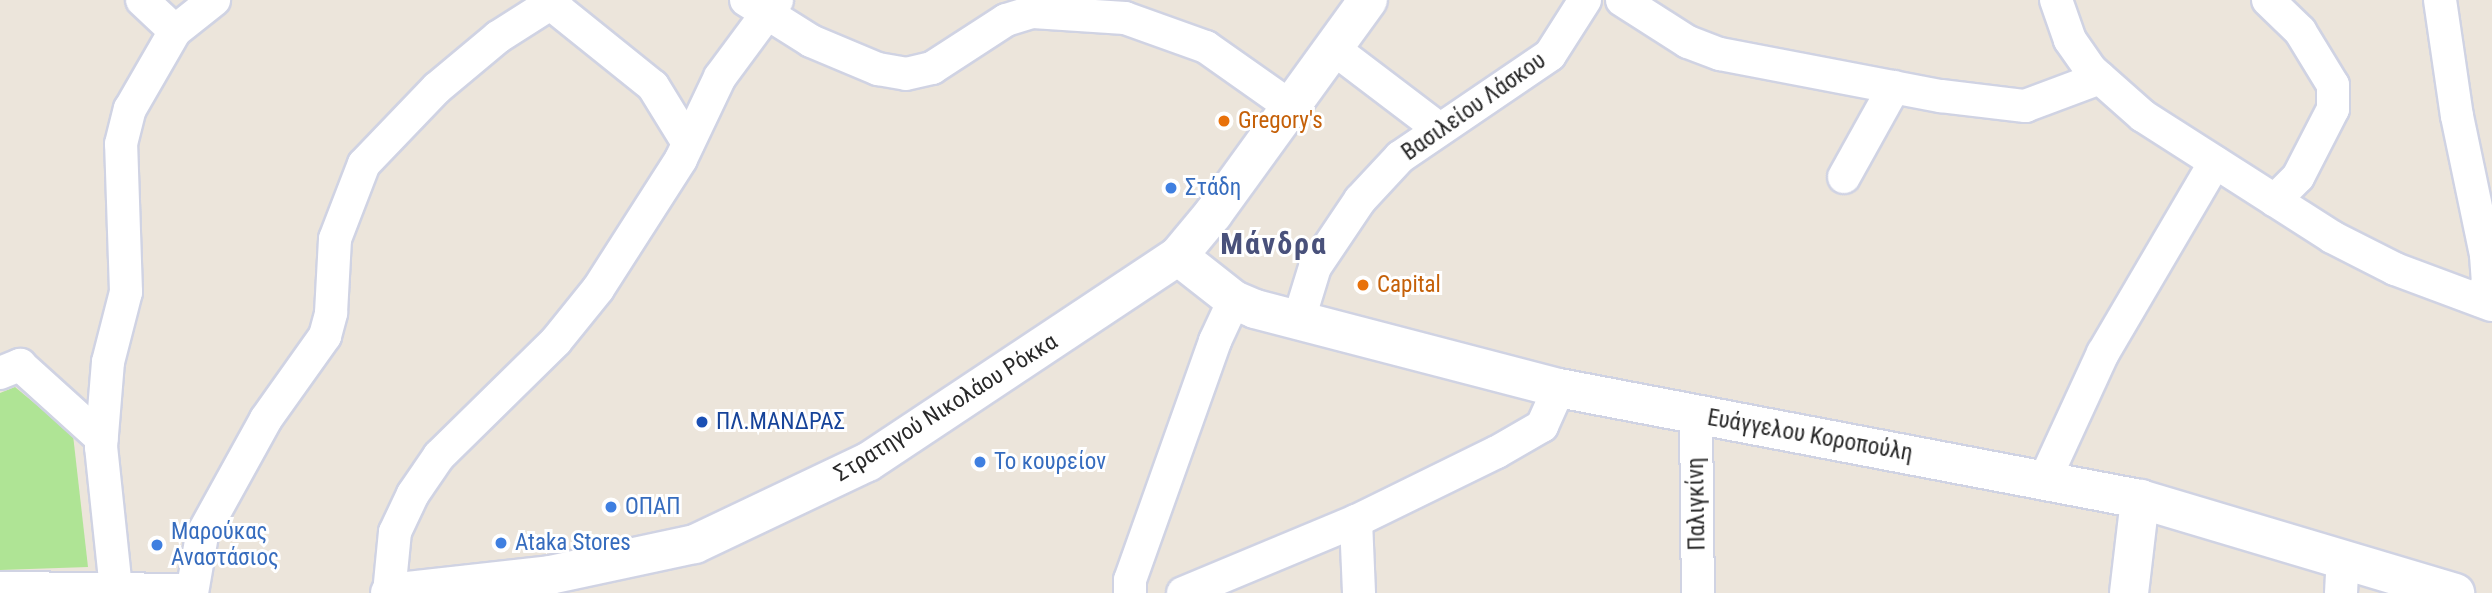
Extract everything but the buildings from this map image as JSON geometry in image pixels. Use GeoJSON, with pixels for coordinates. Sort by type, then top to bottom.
{"type":"FeatureCollection","features":[{"type":"Feature","properties":{"kind":"street"},"geometry":{"type":"LineString","coordinates":[[142,0],[175,31]]}},
{"type":"Feature","properties":{"kind":"street"},"geometry":{"type":"LineString","coordinates":[[116,589],[102,439],[108,362],[127,279],[121,145],[130,109],[175,31],[214,0]]}},
{"type":"Feature","properties":{"kind":"street","name":"Στρατηγού Νικολάου Ρόκκα"},"geometry":{"type":"LineString","coordinates":[[390,593],[551,575],[695,544],[868,463],[1178,256],[1368,0]]}},
{"type":"Feature","properties":{"kind":"street","name":"Βασιλείου Λάσκου"},"geometry":{"type":"LineString","coordinates":[[1299,319],[1315,267],[1335,232],[1400,157],[1438,128],[1521,78],[1550,55],[1585,0]]}},
{"type":"Feature","properties":{"kind":"street"},"geometry":{"type":"LineString","coordinates":[[1622,0],[1688,42],[1720,54],[1894,87],[2025,106],[2100,78]]}},
{"type":"Feature","properties":{"kind":"street"},"geometry":{"type":"LineString","coordinates":[[2056,0],[2070,40],[2100,78],[2143,116],[2332,237],[2395,269],[2486,303],[2486,255],[2457,116],[2440,0]]}},
{"type":"Feature","properties":{"kind":"street"},"geometry":{"type":"LineString","coordinates":[[2268,0],[2300,31],[2333,85],[2333,109],[2298,177],[2275,200]]}},
{"type":"Feature","properties":{"kind":"street"},"geometry":{"type":"LineString","coordinates":[[192,593],[208,523],[266,419],[325,336],[331,313],[335,239],[364,164],[437,88],[498,37],[551,1],[653,86],[688,143]]}},
{"type":"Feature","properties":{"kind":"street"},"geometry":{"type":"LineString","coordinates":[[390,593],[395,532],[413,494],[464,428],[556,341],[598,289],[688,143],[720,76],[763,5],[849,58],[906,74],[932,68],[1007,9],[1125,18],[1206,47],[1291,107]]}},
{"type":"Feature","properties":{"kind":"street"},"geometry":{"type":"LineString","coordinates":[[1334,49],[1438,128]]}},
{"type":"Feature","properties":{"kind":"street"},"geometry":{"type":"LineString","coordinates":[[1844,177],[1894,87]]}},
{"type":"Feature","properties":{"kind":"street"},"geometry":{"type":"LineString","coordinates":[[2045,479],[2103,354],[2216,162]]}},
{"type":"Feature","properties":{"kind":"street","name":"Ευάγγελου Κοροπούλη"},"geometry":{"type":"LineString","coordinates":[[1178,256],[1234,300],[1559,388],[2140,499],[2342,575],[2455,593]]}},
{"type":"Feature","properties":{"kind":"street"},"geometry":{"type":"LineString","coordinates":[[1130,593],[1130,580],[1214,341],[1234,300]]}},
{"type":"Feature","properties":{"kind":"street"},"geometry":{"type":"LineString","coordinates":[[0,373],[20,366],[102,439]]}},
{"type":"Feature","properties":{"kind":"street"},"geometry":{"type":"LineString","coordinates":[[1184,593],[1356,521],[1542,426],[1559,388]]}},
{"type":"Feature","properties":{"kind":"street","name":"Παλιγκίνη"},"geometry":{"type":"LineString","coordinates":[[1696,414],[1698,593]]}},
{"type":"Feature","properties":{"kind":"street"},"geometry":{"type":"LineString","coordinates":[[2129,593],[2140,499]]}},
{"type":"Feature","properties":{"kind":"street"},"geometry":{"type":"LineString","coordinates":[[1356,521],[1359,593]]}},
{"type":"Feature","properties":{"kind":"street"},"geometry":{"type":"LineString","coordinates":[[0,591],[116,589],[182,593]]}},
{"type":"Feature","properties":{"kind":"green space"},"geometry":{"type":"Polygon","coordinates":[[[15,387],[73,435],[88,567],[0,570],[0,393],[15,387]]]}},
{"type":"Feature","properties":{"kind":"place","name":"Gregory's"},"geometry":{"type":"Point","coordinates":[1224,121]}},
{"type":"Feature","properties":{"kind":"place","name":"Στάδη"},"geometry":{"type":"Point","coordinates":[1171,188]}},
{"type":"Feature","properties":{"kind":"place","name":"Capital"},"geometry":{"type":"Point","coordinates":[1363,285]}},
{"type":"Feature","properties":{"kind":"place","name":"ΠΛ.ΜΑΝΔΡΑΣ"},"geometry":{"type":"Point","coordinates":[702,422]}},
{"type":"Feature","properties":{"kind":"place","name":"Το κουρείον"},"geometry":{"type":"Point","coordinates":[980,462]}},
{"type":"Feature","properties":{"kind":"place","name":"ΟΠΑΠ"},"geometry":{"type":"Point","coordinates":[611,507]}},
{"type":"Feature","properties":{"kind":"place","name":"Ataka Stores"},"geometry":{"type":"Point","coordinates":[501,543]}},
{"type":"Feature","properties":{"kind":"place","name":"Μαρούκας Αναστάσιος"},"geometry":{"type":"Point","coordinates":[157,545]}},
{"type":"Feature","properties":{"kind":"district","name":"Μάνδρα"},"geometry":{"type":"Point","coordinates":[1274,244]}}]}
